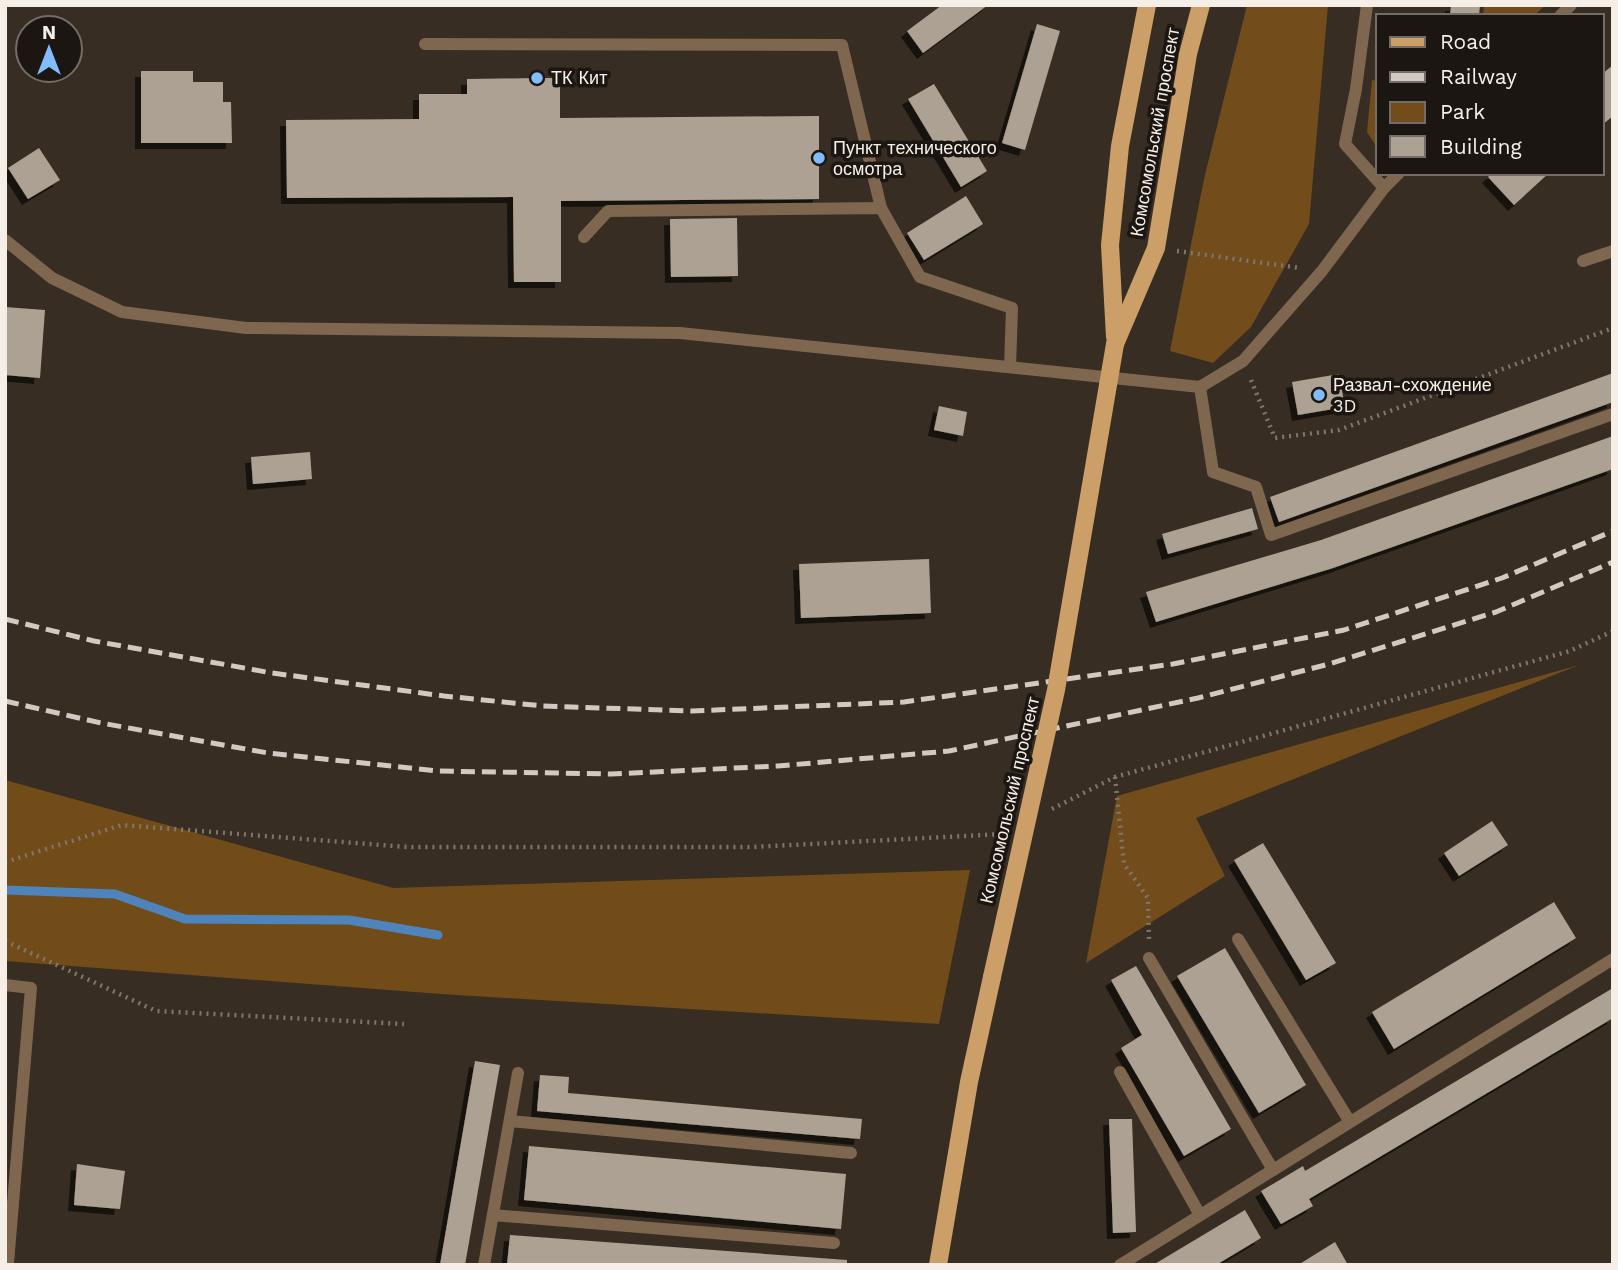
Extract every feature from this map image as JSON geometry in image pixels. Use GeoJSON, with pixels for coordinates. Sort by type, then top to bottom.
{"type":"FeatureCollection","features":[{"type":"Feature","properties":{"kind":"main road","name":"Комсомольский проспект"},"geometry":{"type":"LineString","coordinates":[[938,1265],[969,1082],[1056,690],[1115,344],[1110,245],[1120,146],[1147,5]]}},
{"type":"Feature","properties":{"kind":"main road","name":"Комсомольский проспект"},"geometry":{"type":"LineString","coordinates":[[1115,344],[1156,248],[1188,54],[1201,5]]}},
{"type":"Feature","properties":{"kind":"lane"},"geometry":{"type":"LineString","coordinates":[[1367,5],[1356,89],[1345,144],[1384,188]]}},
{"type":"Feature","properties":{"kind":"lane"},"geometry":{"type":"LineString","coordinates":[[425,44],[842,45],[881,208],[920,277],[1012,308],[1010,367]]}},
{"type":"Feature","properties":{"kind":"lane"},"geometry":{"type":"LineString","coordinates":[[5,240],[52,278],[122,312],[246,328],[680,333],[1200,387],[1243,361],[1322,271],[1384,188],[1397,175]]}},
{"type":"Feature","properties":{"kind":"lane"},"geometry":{"type":"LineString","coordinates":[[584,237],[608,211],[881,208]]}},
{"type":"Feature","properties":{"kind":"lane"},"geometry":{"type":"LineString","coordinates":[[1583,261],[1613,251]]}},
{"type":"Feature","properties":{"kind":"lane"},"geometry":{"type":"LineString","coordinates":[[1200,387],[1213,472],[1256,487],[1271,535],[1613,414]]}},
{"type":"Feature","properties":{"kind":"lane"},"geometry":{"type":"LineString","coordinates":[[1238,939],[1350,1122]]}},
{"type":"Feature","properties":{"kind":"lane"},"geometry":{"type":"LineString","coordinates":[[1149,958],[1273,1170]]}},
{"type":"Feature","properties":{"kind":"lane"},"geometry":{"type":"LineString","coordinates":[[1120,1265],[1613,959]]}},
{"type":"Feature","properties":{"kind":"lane"},"geometry":{"type":"LineString","coordinates":[[5,985],[31,988],[7,1263],[22,1265]]}},
{"type":"Feature","properties":{"kind":"lane"},"geometry":{"type":"LineString","coordinates":[[1120,1072],[1199,1216]]}},
{"type":"Feature","properties":{"kind":"lane"},"geometry":{"type":"LineString","coordinates":[[484,1265],[518,1073]]}},
{"type":"Feature","properties":{"kind":"lane"},"geometry":{"type":"LineString","coordinates":[[510,1121],[851,1153]]}},
{"type":"Feature","properties":{"kind":"lane"},"geometry":{"type":"LineString","coordinates":[[493,1215],[834,1243]]}},
{"type":"Feature","properties":{"kind":"path"},"geometry":{"type":"LineString","coordinates":[[1156,248],[1322,271]]}},
{"type":"Feature","properties":{"kind":"path"},"geometry":{"type":"LineString","coordinates":[[1243,361],[1275,438],[1339,430],[1613,328]]}},
{"type":"Feature","properties":{"kind":"path"},"geometry":{"type":"LineString","coordinates":[[1047,811],[1115,777],[1570,651],[1613,631]]}},
{"type":"Feature","properties":{"kind":"path"},"geometry":{"type":"LineString","coordinates":[[1115,777],[1124,864],[1147,898],[1149,958]]}},
{"type":"Feature","properties":{"kind":"path"},"geometry":{"type":"LineString","coordinates":[[5,862],[122,825],[407,847],[753,847],[1002,834],[1013,829]]}},
{"type":"Feature","properties":{"kind":"path"},"geometry":{"type":"LineString","coordinates":[[5,941],[156,1011],[404,1024]]}},
{"type":"Feature","properties":{"kind":"green space"},"geometry":{"type":"Polygon","coordinates":[[[1247,5],[1328,5],[1309,224],[1251,327],[1213,363],[1170,351],[1204,179],[1247,5]]]}},
{"type":"Feature","properties":{"kind":"green space"},"geometry":{"type":"Polygon","coordinates":[[[1484,5],[1545,5],[1536,14],[1483,14],[1484,5]]]}},
{"type":"Feature","properties":{"kind":"green space"},"geometry":{"type":"Polygon","coordinates":[[[1372,80],[1376,81],[1376,146],[1367,132],[1372,80]]]}},
{"type":"Feature","properties":{"kind":"green space"},"geometry":{"type":"Polygon","coordinates":[[[1579,665],[1196,818],[1225,876],[1086,963],[1117,796],[1579,665]]]}},
{"type":"Feature","properties":{"kind":"shaded area"},"geometry":{"type":"Polygon","coordinates":[[[5,780],[393,888],[970,870],[939,1024],[441,994],[5,961],[5,780]]]}},
{"type":"Feature","properties":{"kind":"building"},"geometry":{"type":"Polygon","coordinates":[[[942,5],[988,5],[923,53],[907,31],[942,5]]]}},
{"type":"Feature","properties":{"kind":"building"},"geometry":{"type":"Polygon","coordinates":[[[1451,5],[1480,5],[1479,14],[1450,14],[1451,5]]]}},
{"type":"Feature","properties":{"kind":"building"},"geometry":{"type":"Polygon","coordinates":[[[1037,24],[1060,31],[1025,150],[1002,143],[1037,24]]]}},
{"type":"Feature","properties":{"kind":"building"},"geometry":{"type":"Polygon","coordinates":[[[1613,65],[1613,116],[1604,123],[1604,72],[1613,65]]]}},
{"type":"Feature","properties":{"kind":"building"},"geometry":{"type":"Polygon","coordinates":[[[141,71],[193,71],[193,82],[223,82],[223,102],[231,102],[232,143],[141,143],[141,71]]]}},
{"type":"Feature","properties":{"kind":"building"},"geometry":{"type":"Polygon","coordinates":[[[560,78],[560,118],[819,116],[819,199],[561,201],[561,282],[514,282],[513,197],[287,198],[286,120],[419,119],[419,94],[467,94],[467,79],[560,78]]]}},
{"type":"Feature","properties":{"kind":"building"},"geometry":{"type":"Polygon","coordinates":[[[934,84],[987,171],[961,187],[908,99],[934,84]]]}},
{"type":"Feature","properties":{"kind":"building"},"geometry":{"type":"Polygon","coordinates":[[[39,148],[60,180],[28,199],[8,168],[39,148]]]}},
{"type":"Feature","properties":{"kind":"building"},"geometry":{"type":"Polygon","coordinates":[[[1490,175],[1547,175],[1514,205],[1488,177],[1490,175]]]}},
{"type":"Feature","properties":{"kind":"building"},"geometry":{"type":"Polygon","coordinates":[[[966,196],[983,224],[924,260],[907,233],[966,196]]]}},
{"type":"Feature","properties":{"kind":"building"},"geometry":{"type":"Polygon","coordinates":[[[737,218],[738,276],[671,277],[670,219],[737,218]]]}},
{"type":"Feature","properties":{"kind":"building"},"geometry":{"type":"Polygon","coordinates":[[[5,307],[45,310],[40,378],[5,375],[5,307]]]}},
{"type":"Feature","properties":{"kind":"building"},"geometry":{"type":"Polygon","coordinates":[[[1613,373],[1613,402],[1279,522],[1270,497],[1613,373]]]}},
{"type":"Feature","properties":{"kind":"building","name":"Развал-схождение 3D"},"geometry":{"type":"Polygon","coordinates":[[[1339,374],[1345,407],[1298,415],[1292,382],[1339,374]]]}},
{"type":"Feature","properties":{"kind":"building"},"geometry":{"type":"Polygon","coordinates":[[[939,406],[967,412],[963,436],[934,430],[939,406]]]}},
{"type":"Feature","properties":{"kind":"building"},"geometry":{"type":"Polygon","coordinates":[[[1613,436],[1613,469],[1333,568],[1156,622],[1146,592],[1321,540],[1613,436]]]}},
{"type":"Feature","properties":{"kind":"building"},"geometry":{"type":"Polygon","coordinates":[[[310,452],[312,479],[253,484],[251,457],[310,452]]]}},
{"type":"Feature","properties":{"kind":"building"},"geometry":{"type":"Polygon","coordinates":[[[1252,508],[1258,529],[1168,554],[1162,534],[1252,508]]]}},
{"type":"Feature","properties":{"kind":"building"},"geometry":{"type":"Polygon","coordinates":[[[929,559],[931,613],[801,618],[799,564],[929,559]]]}},
{"type":"Feature","properties":{"kind":"building"},"geometry":{"type":"Polygon","coordinates":[[[1492,821],[1508,845],[1459,876],[1444,853],[1492,821]]]}},
{"type":"Feature","properties":{"kind":"building"},"geometry":{"type":"Polygon","coordinates":[[[1263,843],[1336,963],[1306,980],[1234,860],[1263,843]]]}},
{"type":"Feature","properties":{"kind":"building"},"geometry":{"type":"Polygon","coordinates":[[[1554,902],[1576,938],[1394,1049],[1372,1012],[1554,902]]]}},
{"type":"Feature","properties":{"kind":"building"},"geometry":{"type":"Polygon","coordinates":[[[1225,948],[1306,1085],[1259,1113],[1177,976],[1225,948]]]}},
{"type":"Feature","properties":{"kind":"building"},"geometry":{"type":"Polygon","coordinates":[[[1136,966],[1231,1129],[1184,1156],[1121,1048],[1142,1035],[1111,980],[1136,966]]]}},
{"type":"Feature","properties":{"kind":"building"},"geometry":{"type":"Polygon","coordinates":[[[1613,988],[1613,1018],[1309,1199],[1313,1206],[1281,1224],[1261,1191],[1303,1166],[1305,1171],[1613,988]]]}},
{"type":"Feature","properties":{"kind":"building"},"geometry":{"type":"Polygon","coordinates":[[[475,1061],[500,1065],[465,1265],[440,1265],[475,1061]]]}},
{"type":"Feature","properties":{"kind":"building"},"geometry":{"type":"Polygon","coordinates":[[[540,1075],[569,1077],[568,1093],[862,1119],[860,1139],[537,1111],[540,1075]]]}},
{"type":"Feature","properties":{"kind":"building"},"geometry":{"type":"Polygon","coordinates":[[[1109,1119],[1132,1119],[1136,1232],[1113,1233],[1109,1119]]]}},
{"type":"Feature","properties":{"kind":"building"},"geometry":{"type":"Polygon","coordinates":[[[529,1146],[846,1174],[841,1229],[524,1200],[529,1146]]]}},
{"type":"Feature","properties":{"kind":"building"},"geometry":{"type":"Polygon","coordinates":[[[77,1164],[125,1171],[120,1209],[74,1205],[77,1164]]]}},
{"type":"Feature","properties":{"kind":"building"},"geometry":{"type":"Polygon","coordinates":[[[1245,1210],[1261,1238],[1216,1265],[1153,1265],[1245,1210]]]}},
{"type":"Feature","properties":{"kind":"building"},"geometry":{"type":"Polygon","coordinates":[[[510,1235],[847,1260],[847,1265],[507,1265],[510,1235]]]}},
{"type":"Feature","properties":{"kind":"building"},"geometry":{"type":"Polygon","coordinates":[[[1335,1242],[1348,1265],[1298,1265],[1335,1242]]]}},
{"type":"Feature","properties":{"kind":"waterway"},"geometry":{"type":"LineString","coordinates":[[5,890],[115,894],[185,919],[349,920],[438,935]]}},
{"type":"Feature","properties":{"kind":"railway"},"geometry":{"type":"LineString","coordinates":[[5,619],[94,641],[272,673],[543,706],[692,711],[904,702],[1173,664],[1344,630],[1502,578],[1613,531]]}},
{"type":"Feature","properties":{"kind":"railway"},"geometry":{"type":"LineString","coordinates":[[5,701],[101,723],[268,753],[438,771],[611,774],[778,766],[949,751],[1198,698],[1329,664],[1496,612],[1613,562]]}},
{"type":"Feature","properties":{"kind":"place","name":"ТК Кит"},"geometry":{"type":"Point","coordinates":[537,78]}},
{"type":"Feature","properties":{"kind":"place","name":"Пункт технического осмотра"},"geometry":{"type":"Point","coordinates":[819,158]}},
{"type":"Feature","properties":{"kind":"place","name":"Развал-схождение 3D"},"geometry":{"type":"Point","coordinates":[1319,395]}}]}
